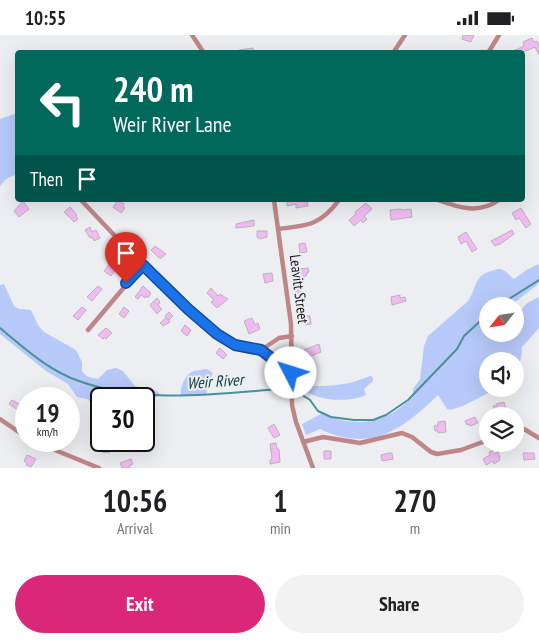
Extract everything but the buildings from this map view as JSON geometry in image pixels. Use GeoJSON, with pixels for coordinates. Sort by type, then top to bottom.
{"type":"FeatureCollection","features":[{"type":"Feature","properties":{"kind":"street"},"geometry":{"type":"LineString","coordinates":[[192,35],[202,50]]}},
{"type":"Feature","properties":{"kind":"street"},"geometry":{"type":"LineString","coordinates":[[395,50],[404,35]]}},
{"type":"Feature","properties":{"kind":"street"},"geometry":{"type":"LineString","coordinates":[[490,50],[499,35]]}},
{"type":"Feature","properties":{"kind":"street"},"geometry":{"type":"LineString","coordinates":[[83,202],[143,265],[217,334],[235,345],[261,350],[291,373]]}},
{"type":"Feature","properties":{"kind":"street","name":"Leavitt Street"},"geometry":{"type":"LineString","coordinates":[[274,202],[292,336],[292,401],[296,423],[313,468]]}},
{"type":"Feature","properties":{"kind":"street"},"geometry":{"type":"LineString","coordinates":[[278,229],[303,226],[318,221],[337,202]]}},
{"type":"Feature","properties":{"kind":"street"},"geometry":{"type":"LineString","coordinates":[[444,202],[473,209],[490,206],[496,202]]}},
{"type":"Feature","properties":{"kind":"street"},"geometry":{"type":"LineString","coordinates":[[88,330],[143,265]]}},
{"type":"Feature","properties":{"kind":"street"},"geometry":{"type":"LineString","coordinates":[[261,350],[279,338],[292,336]]}},
{"type":"Feature","properties":{"kind":"street"},"geometry":{"type":"LineString","coordinates":[[0,419],[15,429]]}},
{"type":"Feature","properties":{"kind":"street"},"geometry":{"type":"LineString","coordinates":[[524,429],[539,438]]}},
{"type":"Feature","properties":{"kind":"street"},"geometry":{"type":"LineString","coordinates":[[303,442],[323,437],[360,443],[402,433],[412,437],[431,452],[437,454],[460,450],[479,443]]}},
{"type":"Feature","properties":{"kind":"street"},"geometry":{"type":"LineString","coordinates":[[60,452],[99,468]]}},
{"type":"Feature","properties":{"kind":"shaded area"},"geometry":{"type":"Polygon","coordinates":[[[15,114],[15,175],[6,179],[0,186],[0,119],[15,114]]]}},
{"type":"Feature","properties":{"kind":"shaded area"},"geometry":{"type":"Polygon","coordinates":[[[539,264],[539,283],[522,297],[479,297],[479,343],[524,343],[524,307],[527,303],[539,297],[539,328],[522,347],[522,352],[479,352],[480,397],[450,410],[447,409],[438,395],[412,418],[398,427],[385,434],[370,438],[355,439],[338,436],[320,429],[306,435],[302,424],[323,413],[345,421],[361,422],[377,420],[400,408],[413,397],[413,389],[420,379],[424,346],[428,336],[468,301],[480,277],[488,272],[500,269],[514,279],[539,264]]]}},
{"type":"Feature","properties":{"kind":"shaded area"},"geometry":{"type":"Polygon","coordinates":[[[4,284],[14,306],[19,309],[31,310],[38,325],[44,332],[76,350],[82,362],[82,371],[87,376],[98,379],[107,370],[116,368],[123,371],[135,386],[140,387],[90,387],[90,401],[80,398],[80,387],[70,387],[46,371],[0,334],[0,285],[4,284]]]}},
{"type":"Feature","properties":{"kind":"shaded area"},"geometry":{"type":"Polygon","coordinates":[[[207,369],[213,373],[206,387],[207,394],[181,395],[182,385],[191,372],[207,369]]]}},
{"type":"Feature","properties":{"kind":"shaded area"},"geometry":{"type":"Polygon","coordinates":[[[370,376],[373,377],[373,381],[364,389],[366,395],[358,398],[340,400],[321,398],[298,387],[354,382],[370,376]]]}},
{"type":"Feature","properties":{"kind":"shaded area"},"geometry":{"type":"Polygon","coordinates":[[[155,390],[157,391],[160,394],[155,398],[155,390]]]}},
{"type":"Feature","properties":{"kind":"waterway","name":"Weir River"},"geometry":{"type":"LineString","coordinates":[[512,297],[539,280]]}},
{"type":"Feature","properties":{"kind":"waterway","name":"Weir River"},"geometry":{"type":"LineString","coordinates":[[0,328],[37,358],[57,371],[68,377],[103,388],[127,393],[152,395],[204,395],[280,389],[299,393],[310,400],[318,411],[331,417],[373,420],[386,415],[408,400],[457,349],[464,336],[479,322]]}},
{"type":"Feature","properties":{"kind":"route"},"geometry":{"type":"LineString","coordinates":[[126,283],[143,265],[217,334],[235,345],[261,350],[291,373]]}}]}
